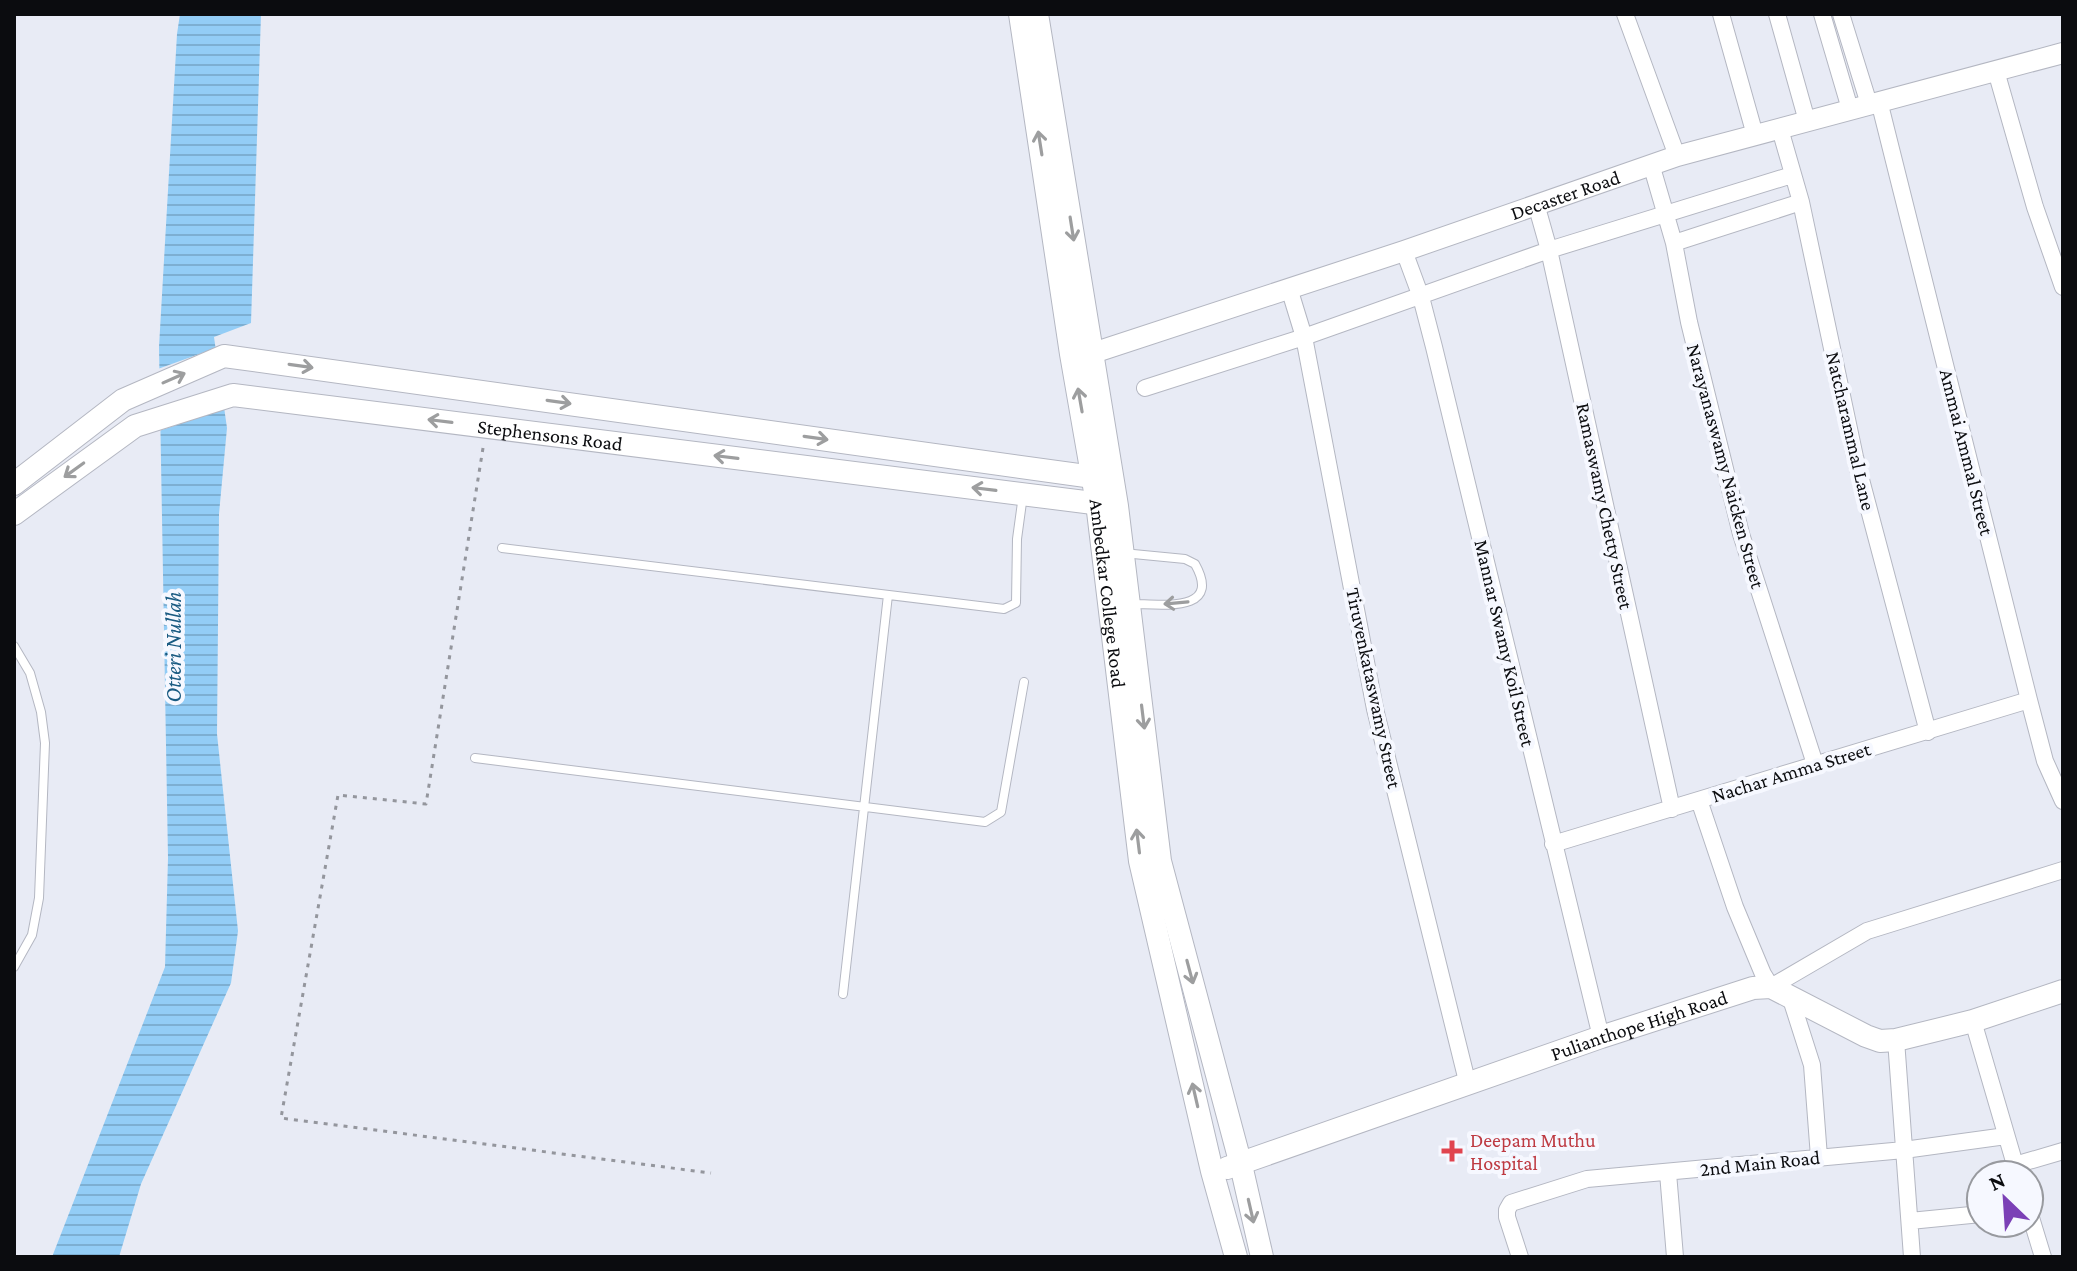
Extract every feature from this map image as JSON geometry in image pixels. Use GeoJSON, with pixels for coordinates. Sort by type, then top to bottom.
{"type":"FeatureCollection","features":[{"type":"Feature","properties":{"kind":"main road","name":"Ambedkar College Road"},"geometry":{"type":"LineString","coordinates":[[1020,14],[1082,353]]}},
{"type":"Feature","properties":{"kind":"main road","name":"Ambedkar College Road"},"geometry":{"type":"LineString","coordinates":[[1037,14],[1082,353],[1107,505],[1140,861],[1212,1171],[1236,1257]]}},
{"type":"Feature","properties":{"kind":"main road","name":"Stephensons Road"},"geometry":{"type":"LineString","coordinates":[[14,484],[123,400],[224,356],[1101,475]]}},
{"type":"Feature","properties":{"kind":"main road","name":"Stephensons Road"},"geometry":{"type":"LineString","coordinates":[[14,514],[135,426],[233,395],[1107,505]]}},
{"type":"Feature","properties":{"kind":"main road","name":"Ambedkar College Road"},"geometry":{"type":"LineString","coordinates":[[1107,505],[1123,553],[1160,861],[1241,1165],[1262,1257]]}},
{"type":"Feature","properties":{"kind":"main road","name":"Pulianthope High Road"},"geometry":{"type":"LineString","coordinates":[[1212,1171],[1241,1165],[1601,1037],[1739,992],[1764,986],[1780,991]]}},
{"type":"Feature","properties":{"kind":"main road"},"geometry":{"type":"LineString","coordinates":[[1780,991],[1880,1041],[1973,1021],[2063,991]]}},
{"type":"Feature","properties":{"kind":"street"},"geometry":{"type":"LineString","coordinates":[[1625,14],[1677,156]]}},
{"type":"Feature","properties":{"kind":"street"},"geometry":{"type":"LineString","coordinates":[[1721,14],[1755,135]]}},
{"type":"Feature","properties":{"kind":"street"},"geometry":{"type":"LineString","coordinates":[[1777,14],[1807,121]]}},
{"type":"Feature","properties":{"kind":"street"},"geometry":{"type":"LineString","coordinates":[[1822,14],[1866,104]]}},
{"type":"Feature","properties":{"kind":"street"},"geometry":{"type":"LineString","coordinates":[[1841,14],[1866,104]]}},
{"type":"Feature","properties":{"kind":"street","name":"Decaster Road"},"geometry":{"type":"LineString","coordinates":[[1082,353],[1404,251],[1677,156],[2063,53]]}},
{"type":"Feature","properties":{"kind":"street"},"geometry":{"type":"LineString","coordinates":[[1996,71],[2035,207],[2063,287]]}},
{"type":"Feature","properties":{"kind":"street","name":"Ammai Ammal Street"},"geometry":{"type":"LineString","coordinates":[[1866,104],[2045,761],[2063,801]]}},
{"type":"Feature","properties":{"kind":"street","name":"Natcharammal Lane"},"geometry":{"type":"LineString","coordinates":[[1780,129],[1801,202],[1855,457],[1928,732]]}},
{"type":"Feature","properties":{"kind":"street","name":"Narayanaswamy Naicken Street"},"geometry":{"type":"LineString","coordinates":[[1651,164],[1667,214],[1689,322],[1741,534],[1815,764]]}},
{"type":"Feature","properties":{"kind":"street"},"geometry":{"type":"LineString","coordinates":[[1145,388],[1304,337],[1549,250],[1792,175]]}},
{"type":"Feature","properties":{"kind":"street"},"geometry":{"type":"LineString","coordinates":[[1674,243],[1801,202]]}},
{"type":"Feature","properties":{"kind":"street","name":"Ramaswamy Chetty Street"},"geometry":{"type":"LineString","coordinates":[[1536,204],[1549,250],[1672,809]]}},
{"type":"Feature","properties":{"kind":"street","name":"Mannar Swamy Koil Street"},"geometry":{"type":"LineString","coordinates":[[1404,251],[1421,297],[1601,1037]]}},
{"type":"Feature","properties":{"kind":"street","name":"Tiruvenkataswamy Street"},"geometry":{"type":"LineString","coordinates":[[1289,288],[1304,337],[1375,709],[1468,1085]]}},
{"type":"Feature","properties":{"kind":"street","name":"Nachar Amma Street"},"geometry":{"type":"LineString","coordinates":[[1553,844],[2029,700]]}},
{"type":"Feature","properties":{"kind":"street"},"geometry":{"type":"LineString","coordinates":[[1699,800],[1735,907],[1763,974],[1780,991],[1812,1065],[1819,1157]]}},
{"type":"Feature","properties":{"kind":"street"},"geometry":{"type":"LineString","coordinates":[[1780,991],[1867,931],[2063,870]]}},
{"type":"Feature","properties":{"kind":"street"},"geometry":{"type":"LineString","coordinates":[[1973,1021],[2013,1159]]}},
{"type":"Feature","properties":{"kind":"street"},"geometry":{"type":"LineString","coordinates":[[1896,1040],[1912,1257]]}},
{"type":"Feature","properties":{"kind":"street","name":"2nd Main Road"},"geometry":{"type":"LineString","coordinates":[[1520,1257],[1507,1210],[1517,1200],[1587,1179],[1904,1150],[2006,1136]]}},
{"type":"Feature","properties":{"kind":"street"},"geometry":{"type":"LineString","coordinates":[[2043,1159],[2063,1151]]}},
{"type":"Feature","properties":{"kind":"street"},"geometry":{"type":"LineString","coordinates":[[1668,1173],[1675,1257]]}},
{"type":"Feature","properties":{"kind":"street"},"geometry":{"type":"LineString","coordinates":[[1910,1221],[1965,1216]]}},
{"type":"Feature","properties":{"kind":"lane"},"geometry":{"type":"LineString","coordinates":[[502,548],[1004,609],[1016,603],[1017,539],[1023,494]]}},
{"type":"Feature","properties":{"kind":"lane"},"geometry":{"type":"LineString","coordinates":[[1123,553],[1185,559],[1195,564],[1203,590],[1198,598],[1186,603],[1129,604]]}},
{"type":"Feature","properties":{"kind":"lane"},"geometry":{"type":"LineString","coordinates":[[843,994],[888,595]]}},
{"type":"Feature","properties":{"kind":"lane"},"geometry":{"type":"LineString","coordinates":[[14,646],[30,673],[41,712],[45,743],[39,898],[32,935],[14,967]]}},
{"type":"Feature","properties":{"kind":"lane"},"geometry":{"type":"LineString","coordinates":[[475,758],[985,822],[1001,812],[1024,682]]}},
{"type":"Feature","properties":{"kind":"path"},"geometry":{"type":"LineString","coordinates":[[483,448],[426,804],[338,795],[281,1118],[711,1173]]}},
{"type":"Feature","properties":{"kind":"water","name":"Otteri Nullah"},"geometry":{"type":"Polygon","coordinates":[[[180,14],[261,14],[251,323],[214,337],[227,428],[219,514],[217,734],[238,931],[231,983],[141,1184],[119,1257],[52,1257],[165,967],[168,858],[159,347],[180,14]]]}},
{"type":"Feature","properties":{"kind":"pier"},"geometry":{"type":"Polygon","coordinates":[[[216,348],[223,368],[229,407],[156,432],[155,370],[216,348]]]}},
{"type":"Feature","properties":{"kind":"place","name":"Deepam Muthu Hospital"},"geometry":{"type":"Point","coordinates":[1452,1151]}}]}
